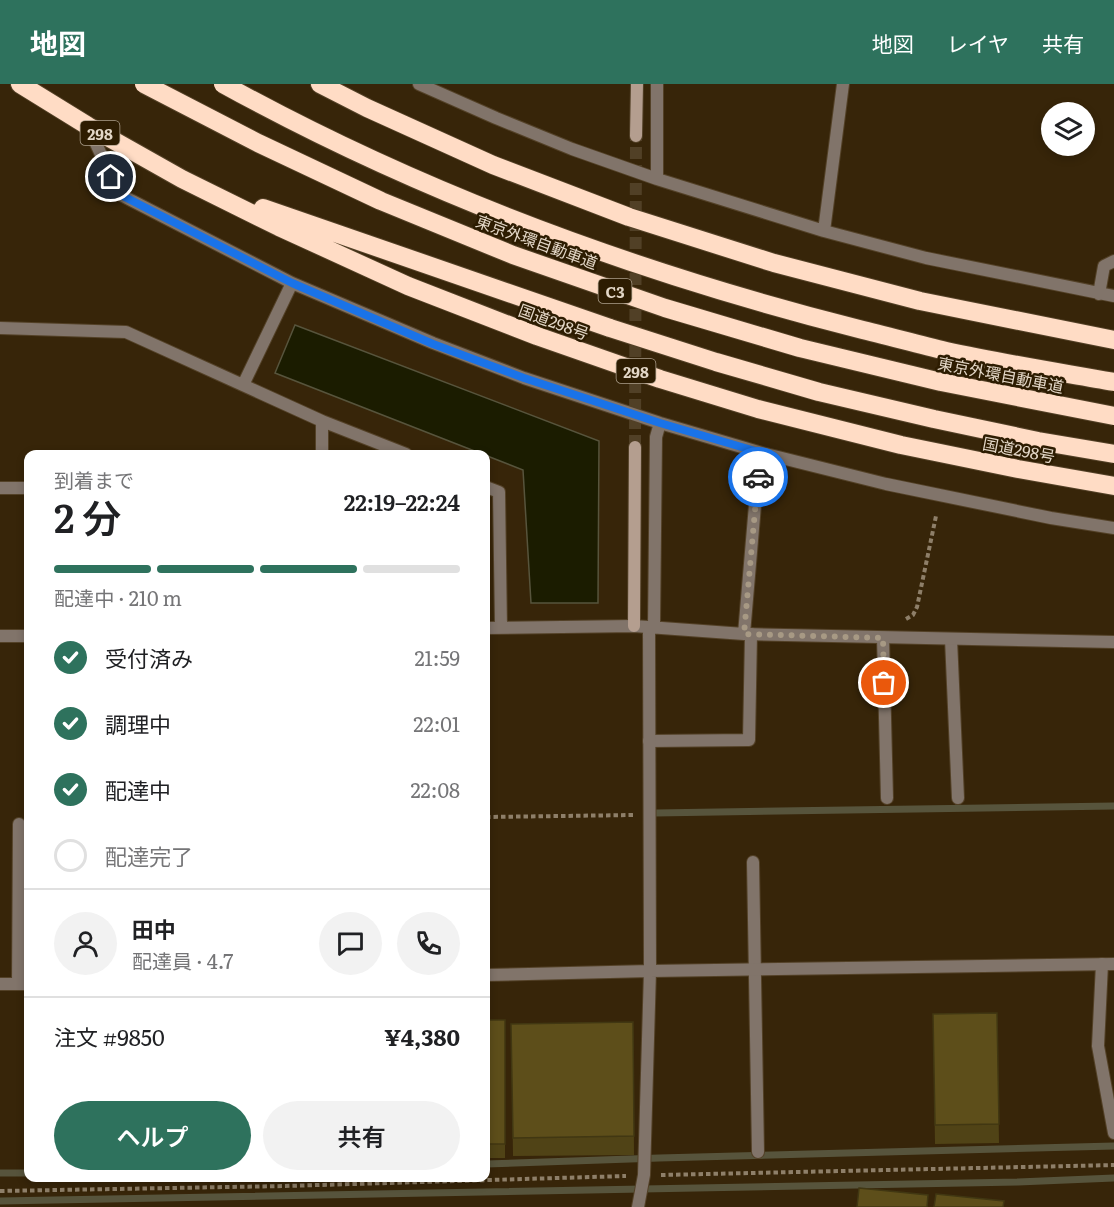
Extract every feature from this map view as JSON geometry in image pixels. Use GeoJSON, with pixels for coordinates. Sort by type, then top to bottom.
{"type":"FeatureCollection","features":[{"type":"Feature","properties":{"kind":"highway","name":"東京外環自動車道"},"geometry":{"type":"LineString","coordinates":[[144,84],[258,143],[381,201],[513,255],[665,308],[800,348],[930,380],[1114,416]]}},
{"type":"Feature","properties":{"kind":"highway","name":"東京外環自動車道"},"geometry":{"type":"LineString","coordinates":[[223,84],[260,105],[393,168],[521,222],[669,275],[803,314],[946,351],[1114,381]]}},
{"type":"Feature","properties":{"kind":"highway"},"geometry":{"type":"LineString","coordinates":[[320,84],[367,108],[493,165],[629,217],[774,262],[909,298],[1114,340]]}},
{"type":"Feature","properties":{"kind":"highway","name":"国道298号"},"geometry":{"type":"LineString","coordinates":[[21,85],[182,179],[279,227],[408,286],[537,336],[660,379],[758,409],[902,445],[1114,486]]}},
{"type":"Feature","properties":{"kind":"highway","name":"298"},"geometry":{"type":"LineString","coordinates":[[182,179],[314,227],[716,362],[819,392],[934,419],[1114,454]]}},
{"type":"Feature","properties":{"kind":"street"},"geometry":{"type":"LineString","coordinates":[[419,84],[572,149],[657,179],[824,231],[926,258],[1114,296]]}},
{"type":"Feature","properties":{"kind":"street"},"geometry":{"type":"LineString","coordinates":[[636,136],[637,84]]}},
{"type":"Feature","properties":{"kind":"street"},"geometry":{"type":"LineString","coordinates":[[657,84],[657,179]]}},
{"type":"Feature","properties":{"kind":"street"},"geometry":{"type":"LineString","coordinates":[[824,231],[843,84]]}},
{"type":"Feature","properties":{"kind":"street"},"geometry":{"type":"LineString","coordinates":[[88,126],[119,194],[292,283],[433,344],[524,378],[660,423],[762,453],[886,484],[1051,518],[1114,528]]}},
{"type":"Feature","properties":{"kind":"street"},"geometry":{"type":"LineString","coordinates":[[1099,294],[1104,266],[1114,261]]}},
{"type":"Feature","properties":{"kind":"street"},"geometry":{"type":"LineString","coordinates":[[243,385],[292,283]]}},
{"type":"Feature","properties":{"kind":"street"},"geometry":{"type":"LineString","coordinates":[[0,328],[126,332],[322,421],[396,450]]}},
{"type":"Feature","properties":{"kind":"street"},"geometry":{"type":"LineString","coordinates":[[322,421],[322,450]]}},
{"type":"Feature","properties":{"kind":"street"},"geometry":{"type":"LineString","coordinates":[[638,1207],[644,1175],[650,971],[651,627],[656,437],[660,423]]}},
{"type":"Feature","properties":{"kind":"street"},"geometry":{"type":"LineString","coordinates":[[634,626],[635,447]]}},
{"type":"Feature","properties":{"kind":"street"},"geometry":{"type":"LineString","coordinates":[[649,741],[749,740],[747,634],[758,470],[762,453]]}},
{"type":"Feature","properties":{"kind":"street"},"geometry":{"type":"LineString","coordinates":[[0,488],[24,488]]}},
{"type":"Feature","properties":{"kind":"street"},"geometry":{"type":"LineString","coordinates":[[490,489],[499,492],[501,628]]}},
{"type":"Feature","properties":{"kind":"street"},"geometry":{"type":"LineString","coordinates":[[490,628],[634,626],[747,634],[1114,642]]}},
{"type":"Feature","properties":{"kind":"street"},"geometry":{"type":"LineString","coordinates":[[0,636],[24,636]]}},
{"type":"Feature","properties":{"kind":"street"},"geometry":{"type":"LineString","coordinates":[[885,638],[887,798]]}},
{"type":"Feature","properties":{"kind":"street"},"geometry":{"type":"LineString","coordinates":[[951,639],[958,798]]}},
{"type":"Feature","properties":{"kind":"street"},"geometry":{"type":"LineString","coordinates":[[0,984],[23,984],[20,824]]}},
{"type":"Feature","properties":{"kind":"street"},"geometry":{"type":"LineString","coordinates":[[753,862],[758,1152]]}},
{"type":"Feature","properties":{"kind":"street"},"geometry":{"type":"LineString","coordinates":[[490,975],[1108,964],[1098,1046],[1114,1133]]}},
{"type":"Feature","properties":{"kind":"path"},"geometry":{"type":"LineString","coordinates":[[885,638],[887,623],[904,621],[913,615],[917,607],[936,516]]}},
{"type":"Feature","properties":{"kind":"path"},"geometry":{"type":"LineString","coordinates":[[490,817],[650,814]]}},
{"type":"Feature","properties":{"kind":"path"},"geometry":{"type":"LineString","coordinates":[[490,1180],[1114,1165]]}},
{"type":"Feature","properties":{"kind":"path"},"geometry":{"type":"LineString","coordinates":[[0,1191],[416,1182]]}},
{"type":"Feature","properties":{"kind":"shaded area"},"geometry":{"type":"Polygon","coordinates":[[[295,325],[599,441],[598,603],[531,603],[523,470],[490,457],[490,450],[472,450],[275,373],[295,325]]]}},
{"type":"Feature","properties":{"kind":"building"},"geometry":{"type":"Polygon","coordinates":[[[997,1013],[999,1124],[935,1125],[933,1014],[997,1013]]]}},
{"type":"Feature","properties":{"kind":"building"},"geometry":{"type":"Polygon","coordinates":[[[490,1020],[505,1020],[505,1144],[490,1144],[490,1020]]]}},
{"type":"Feature","properties":{"kind":"building"},"geometry":{"type":"Polygon","coordinates":[[[633,1022],[634,1136],[513,1138],[511,1024],[633,1022]]]}},
{"type":"Feature","properties":{"kind":"building"},"geometry":{"type":"Polygon","coordinates":[[[859,1188],[928,1195],[927,1207],[857,1207],[859,1188]]]}},
{"type":"Feature","properties":{"kind":"building"},"geometry":{"type":"Polygon","coordinates":[[[936,1194],[1004,1201],[1003,1207],[934,1207],[936,1194]]]}},
{"type":"Feature","properties":{"kind":"waterway"},"geometry":{"type":"LineString","coordinates":[[655,813],[1114,806]]}},
{"type":"Feature","properties":{"kind":"waterway"},"geometry":{"type":"LineString","coordinates":[[490,1164],[1114,1146]]}},
{"type":"Feature","properties":{"kind":"waterway"},"geometry":{"type":"LineString","coordinates":[[0,1173],[24,1173]]}},
{"type":"Feature","properties":{"kind":"waterway"},"geometry":{"type":"LineString","coordinates":[[0,1201],[1018,1182],[1114,1178]]}},
{"type":"Feature","properties":{"kind":"tunnel"},"geometry":{"type":"LineString","coordinates":[[635,447],[636,136]]}},
{"type":"Feature","properties":{"kind":"way so far"},"geometry":{"type":"LineString","coordinates":[[758,477],[744,634],[883,638],[884,683]]}},
{"type":"Feature","properties":{"kind":"route"},"geometry":{"type":"LineString","coordinates":[[111,177],[119,194],[292,283],[433,344],[524,378],[660,423],[762,453],[758,477]]}}]}
